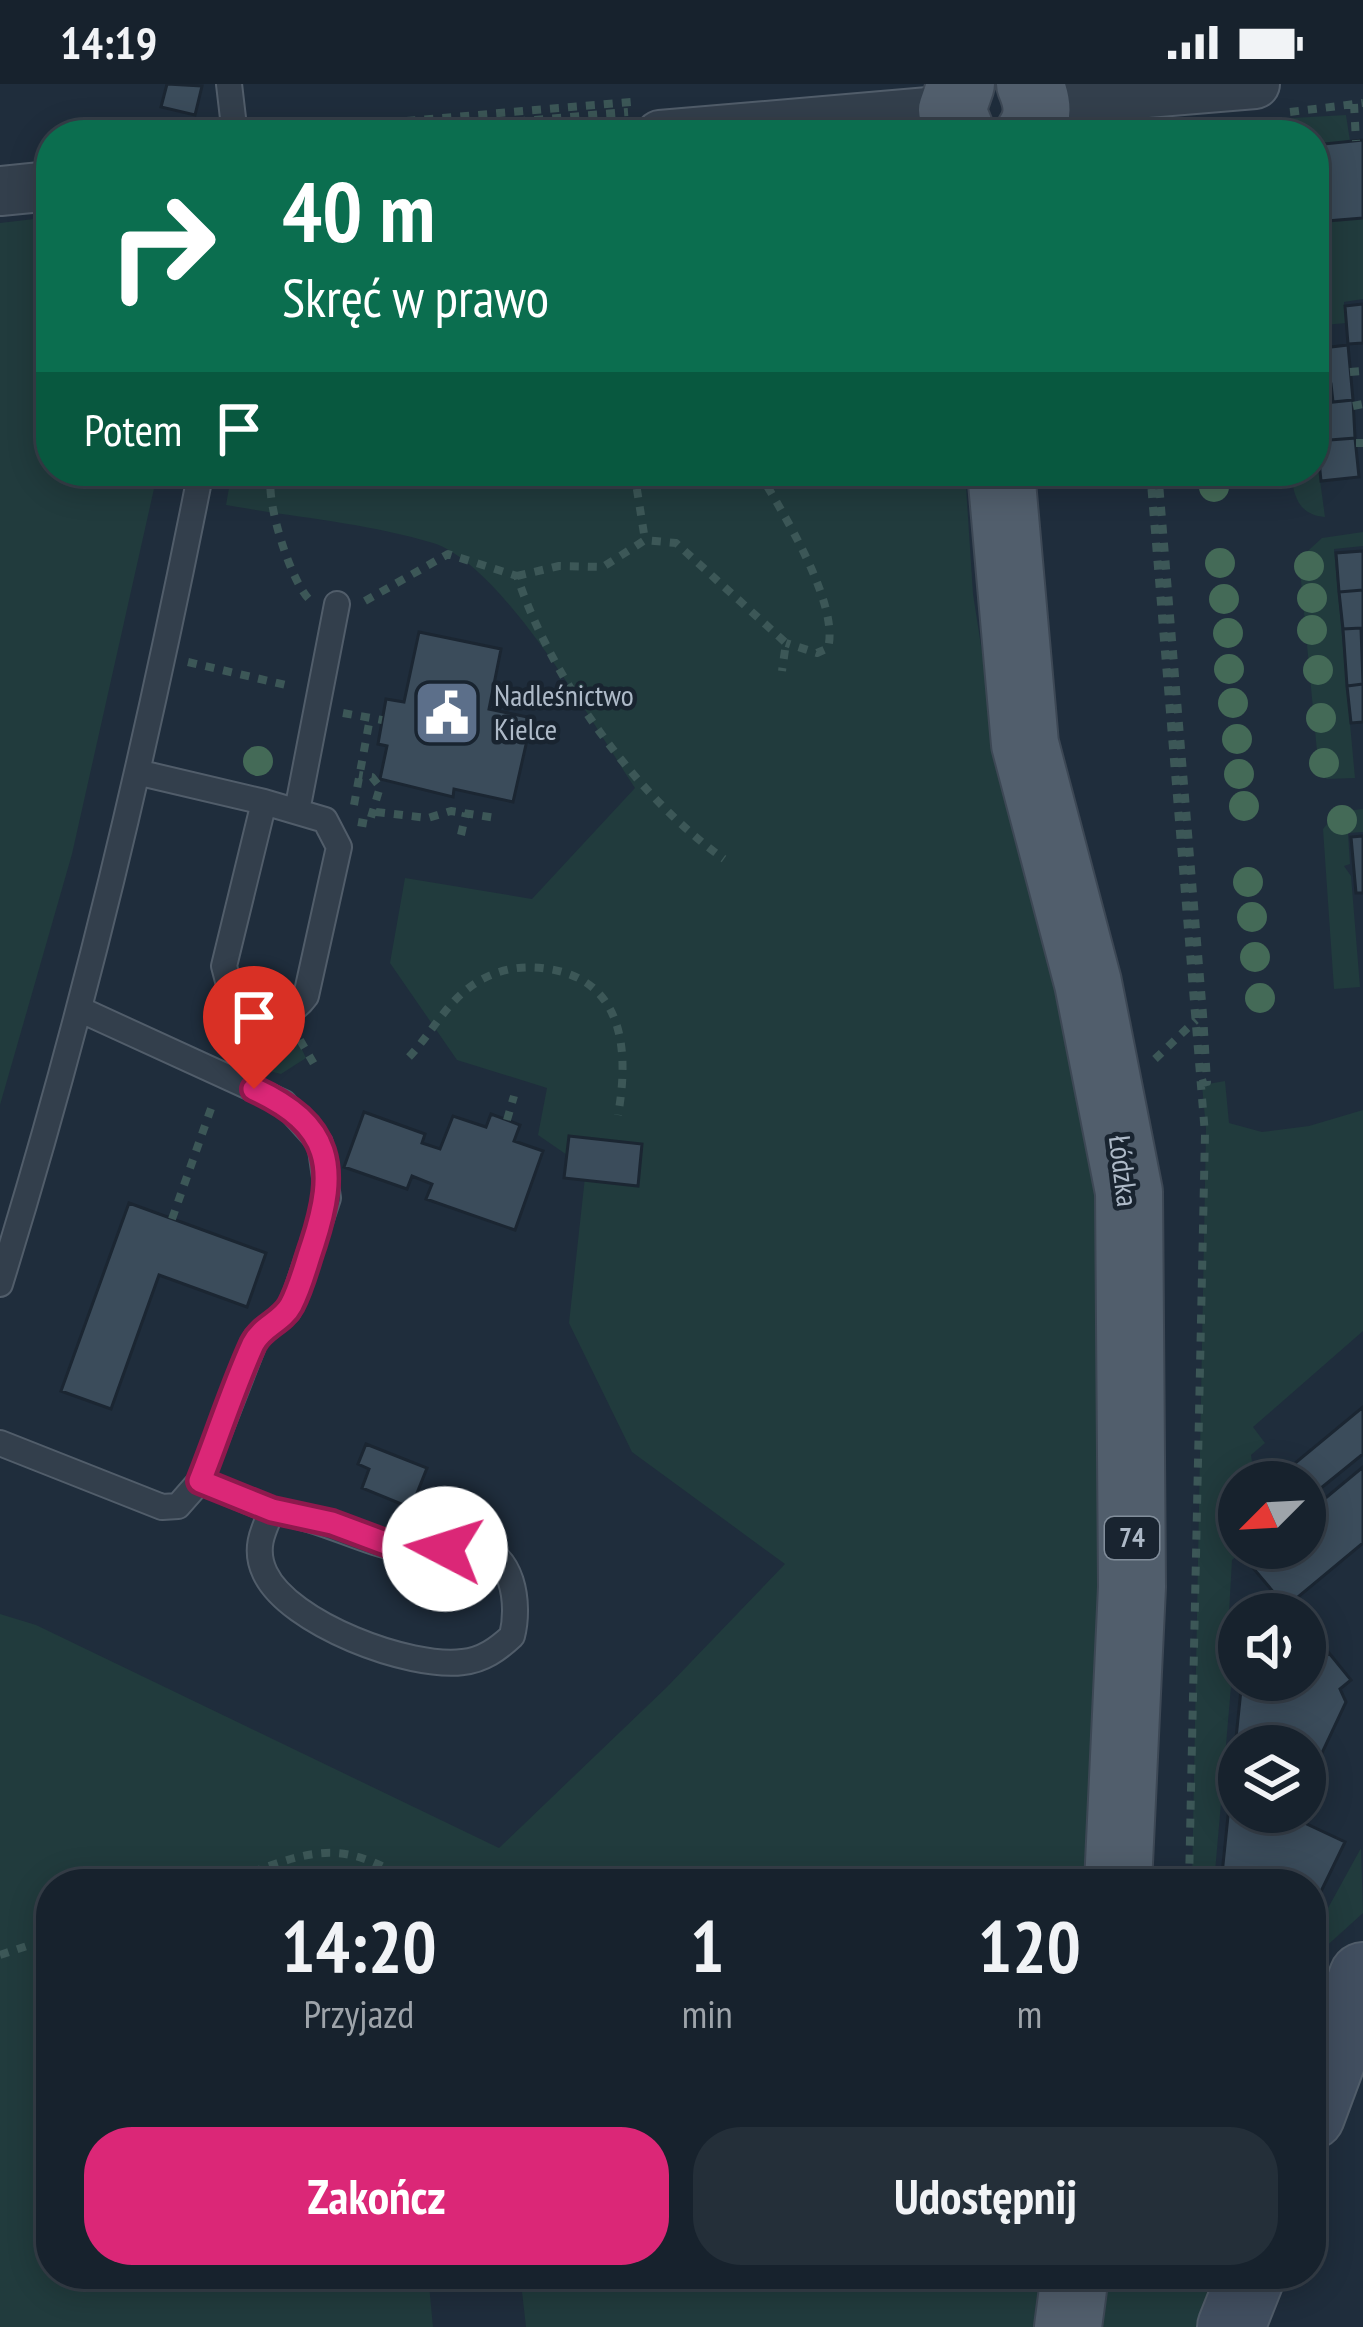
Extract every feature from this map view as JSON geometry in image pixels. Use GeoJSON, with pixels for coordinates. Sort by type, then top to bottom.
{"type":"FeatureCollection","features":[{"type":"Feature","properties":{"kind":"main road","name":"Łódzka"},"geometry":{"type":"LineString","coordinates":[[1002,486],[1025,744],[1088,982],[1129,1192],[1132,1587],[1119,1869]]}},
{"type":"Feature","properties":{"kind":"main road"},"geometry":{"type":"LineString","coordinates":[[1068,2327],[1073,2289]]}},
{"type":"Feature","properties":{"kind":"street"},"geometry":{"type":"LineString","coordinates":[[1032,107],[1266,102]]}},
{"type":"Feature","properties":{"kind":"street"},"geometry":{"type":"LineString","coordinates":[[653,115],[958,110]]}},
{"type":"Feature","properties":{"kind":"street"},"geometry":{"type":"LineString","coordinates":[[0,191],[36,188]]}},
{"type":"Feature","properties":{"kind":"street"},"geometry":{"type":"LineString","coordinates":[[1326,1991],[1363,1972]]}},
{"type":"Feature","properties":{"kind":"street"},"geometry":{"type":"LineString","coordinates":[[1326,2074],[1363,1972]]}},
{"type":"Feature","properties":{"kind":"street"},"geometry":{"type":"LineString","coordinates":[[1231,2327],[1246,2289]]}},
{"type":"Feature","properties":{"kind":"lane"},"geometry":{"type":"LineString","coordinates":[[229,84],[233,120]]}},
{"type":"Feature","properties":{"kind":"lane"},"geometry":{"type":"LineString","coordinates":[[0,1284],[80,1009],[141,773],[198,486]]}},
{"type":"Feature","properties":{"kind":"lane"},"geometry":{"type":"LineString","coordinates":[[297,812],[338,604]]}},
{"type":"Feature","properties":{"kind":"lane"},"geometry":{"type":"LineString","coordinates":[[141,773],[264,802],[326,820],[339,847],[306,996],[290,1010],[266,1017],[234,1004],[224,966],[264,802]]}},
{"type":"Feature","properties":{"kind":"lane"},"geometry":{"type":"LineString","coordinates":[[0,1443],[162,1507],[178,1506],[200,1481],[256,1338],[288,1311],[296,1294],[329,1184],[320,1143],[296,1111],[80,1009]]}},
{"type":"Feature","properties":{"kind":"lane"},"geometry":{"type":"LineString","coordinates":[[200,1481],[272,1510],[332,1523],[404,1550],[469,1547],[489,1552],[513,1585],[512,1636],[484,1657],[449,1663],[354,1639],[311,1619],[265,1574],[259,1546],[272,1510]]}},
{"type":"Feature","properties":{"kind":"path"},"geometry":{"type":"LineString","coordinates":[[1266,102],[1298,110],[1359,104],[1356,141]]}},
{"type":"Feature","properties":{"kind":"path"},"geometry":{"type":"LineString","coordinates":[[553,120],[653,115]]}},
{"type":"Feature","properties":{"kind":"path"},"geometry":{"type":"LineString","coordinates":[[578,120],[653,115]]}},
{"type":"Feature","properties":{"kind":"path"},"geometry":{"type":"LineString","coordinates":[[1350,372],[1363,371]]}},
{"type":"Feature","properties":{"kind":"path"},"geometry":{"type":"LineString","coordinates":[[272,486],[271,502],[301,592],[309,600],[359,605],[448,554],[517,576],[560,566],[603,567],[645,540],[676,543],[786,644],[817,653],[828,648],[830,627],[807,562],[766,486]]}},
{"type":"Feature","properties":{"kind":"path"},"geometry":{"type":"LineString","coordinates":[[636,486],[645,540]]}},
{"type":"Feature","properties":{"kind":"path"},"geometry":{"type":"LineString","coordinates":[[1155,486],[1200,1017],[1205,1135],[1189,1869]]}},
{"type":"Feature","properties":{"kind":"path"},"geometry":{"type":"LineString","coordinates":[[517,576],[532,621],[634,776],[692,836],[724,859]]}},
{"type":"Feature","properties":{"kind":"path"},"geometry":{"type":"LineString","coordinates":[[782,671],[786,644]]}},
{"type":"Feature","properties":{"kind":"path"},"geometry":{"type":"LineString","coordinates":[[164,657],[321,693]]}},
{"type":"Feature","properties":{"kind":"path"},"geometry":{"type":"LineString","coordinates":[[359,775],[372,777],[380,787],[369,824],[347,820],[370,718]]}},
{"type":"Feature","properties":{"kind":"path"},"geometry":{"type":"LineString","coordinates":[[376,812],[496,818]]}},
{"type":"Feature","properties":{"kind":"path"},"geometry":{"type":"LineString","coordinates":[[460,835],[466,813]]}},
{"type":"Feature","properties":{"kind":"path"},"geometry":{"type":"LineString","coordinates":[[409,1057],[470,987],[512,968],[558,970],[598,990],[620,1029],[626,1072],[618,1115]]}},
{"type":"Feature","properties":{"kind":"path"},"geometry":{"type":"LineString","coordinates":[[1148,1065],[1200,1017]]}},
{"type":"Feature","properties":{"kind":"path"},"geometry":{"type":"LineString","coordinates":[[172,1219],[223,1075]]}},
{"type":"Feature","properties":{"kind":"path"},"geometry":{"type":"LineString","coordinates":[[507,1120],[514,1096]]}},
{"type":"Feature","properties":{"kind":"path"},"geometry":{"type":"LineString","coordinates":[[264,1869],[319,1851],[358,1852],[387,1869]]}},
{"type":"Feature","properties":{"kind":"path"},"geometry":{"type":"LineString","coordinates":[[0,1955],[36,1943]]}},
{"type":"Feature","properties":{"kind":"green space"},"geometry":{"type":"Polygon","coordinates":[[[1346,115],[1350,141],[1329,143],[1329,120],[1292,118],[1346,115]]]}},
{"type":"Feature","properties":{"kind":"green space"},"geometry":{"type":"Polygon","coordinates":[[[1363,218],[1363,299],[1344,302],[1346,323],[1329,325],[1329,221],[1363,218]]]}},
{"type":"Feature","properties":{"kind":"green space"},"geometry":{"type":"Polygon","coordinates":[[[36,219],[36,486],[155,486],[72,854],[0,1105],[0,223],[36,219]]]}},
{"type":"Feature","properties":{"kind":"green space"},"geometry":{"type":"Polygon","coordinates":[[[229,486],[966,486],[973,594],[988,691],[1095,1098],[1104,1567],[1087,1869],[36,1869],[36,2289],[429,2289],[433,2327],[0,2327],[0,1614],[36,1625],[499,1848],[667,1687],[785,1564],[632,1452],[569,1323],[586,1168],[538,1135],[547,1088],[457,1060],[390,963],[405,878],[532,899],[635,788],[545,650],[488,582],[460,557],[433,543],[383,530],[226,505],[229,486]]]}},
{"type":"Feature","properties":{"kind":"green space"},"geometry":{"type":"Polygon","coordinates":[[[1294,486],[1321,486],[1325,517],[1303,508],[1294,486]]]}},
{"type":"Feature","properties":{"kind":"green space"},"geometry":{"type":"Polygon","coordinates":[[[1363,532],[1363,546],[1334,549],[1355,778],[1327,779],[1319,773],[1299,559],[1322,538],[1363,532]]]}},
{"type":"Feature","properties":{"kind":"green space"},"geometry":{"type":"Polygon","coordinates":[[[1363,809],[1363,832],[1348,833],[1350,864],[1344,866],[1351,876],[1360,987],[1334,989],[1323,829],[1337,812],[1363,809]]]}},
{"type":"Feature","properties":{"kind":"green space"},"geometry":{"type":"Polygon","coordinates":[[[294,1033],[306,1058],[281,1074],[246,1065],[241,1056],[247,1042],[294,1033]]]}},
{"type":"Feature","properties":{"kind":"green space"},"geometry":{"type":"Polygon","coordinates":[[[1225,1081],[1229,1123],[1262,1132],[1309,1126],[1363,1110],[1363,1331],[1253,1427],[1265,1443],[1251,1455],[1252,1461],[1218,1461],[1218,1569],[1231,1569],[1230,1593],[1218,1593],[1218,1701],[1230,1701],[1228,1725],[1218,1725],[1215,1869],[1192,1869],[1206,1129],[1202,1085],[1225,1081]]]}},
{"type":"Feature","properties":{"kind":"green space"},"geometry":{"type":"Polygon","coordinates":[[[1361,1848],[1363,1913],[1326,1946],[1326,1912],[1361,1848]]]}},
{"type":"Feature","properties":{"kind":"green space"},"geometry":{"type":"Polygon","coordinates":[[[522,2289],[1040,2289],[1034,2327],[526,2327],[522,2289]]]}},
{"type":"Feature","properties":{"kind":"green space"},"geometry":{"type":"Polygon","coordinates":[[[1108,2289],[1220,2289],[1205,2327],[1102,2327],[1108,2289]]]}},
{"type":"Feature","properties":{"kind":"building"},"geometry":{"type":"Polygon","coordinates":[[[167,84],[202,86],[195,115],[161,107],[167,84]]]}},
{"type":"Feature","properties":{"kind":"building"},"geometry":{"type":"Polygon","coordinates":[[[1363,140],[1363,218],[1329,221],[1329,143],[1363,140]]]}},
{"type":"Feature","properties":{"kind":"building"},"geometry":{"type":"Polygon","coordinates":[[[1363,304],[1363,343],[1348,344],[1345,306],[1363,304]]]}},
{"type":"Feature","properties":{"kind":"building"},"geometry":{"type":"Polygon","coordinates":[[[1348,345],[1353,400],[1333,402],[1329,347],[1348,345]]]}},
{"type":"Feature","properties":{"kind":"building"},"geometry":{"type":"Polygon","coordinates":[[[1329,384],[1333,402],[1353,400],[1355,438],[1329,440],[1329,384]]]}},
{"type":"Feature","properties":{"kind":"building"},"geometry":{"type":"Polygon","coordinates":[[[1355,438],[1359,477],[1329,480],[1329,440],[1355,438]]]}},
{"type":"Feature","properties":{"kind":"building"},"geometry":{"type":"Polygon","coordinates":[[[1363,551],[1363,590],[1339,592],[1336,553],[1363,551]]]}},
{"type":"Feature","properties":{"kind":"building"},"geometry":{"type":"Polygon","coordinates":[[[1363,590],[1363,646],[1361,628],[1343,629],[1339,592],[1363,590]]]}},
{"type":"Feature","properties":{"kind":"building"},"geometry":{"type":"Polygon","coordinates":[[[1361,628],[1363,684],[1347,686],[1343,629],[1361,628]]]}},
{"type":"Feature","properties":{"kind":"building","name":"Nadleśnictwo Kielce"},"geometry":{"type":"Polygon","coordinates":[[[419,632],[501,649],[489,709],[532,718],[513,802],[454,789],[453,797],[380,779],[387,746],[378,744],[386,699],[404,702],[419,632]]]}},
{"type":"Feature","properties":{"kind":"building"},"geometry":{"type":"Polygon","coordinates":[[[1363,684],[1363,722],[1351,723],[1347,686],[1363,684]]]}},
{"type":"Feature","properties":{"kind":"building"},"geometry":{"type":"Polygon","coordinates":[[[1363,836],[1363,893],[1356,893],[1351,837],[1363,836]]]}},
{"type":"Feature","properties":{"kind":"building"},"geometry":{"type":"Polygon","coordinates":[[[364,1112],[425,1134],[422,1143],[440,1149],[453,1116],[486,1127],[491,1114],[520,1125],[514,1141],[543,1151],[515,1230],[426,1199],[432,1184],[412,1176],[407,1189],[344,1167],[364,1112]]]}},
{"type":"Feature","properties":{"kind":"building"},"geometry":{"type":"Polygon","coordinates":[[[569,1136],[642,1144],[638,1186],[564,1178],[569,1136]]]}},
{"type":"Feature","properties":{"kind":"building"},"geometry":{"type":"Polygon","coordinates":[[[129,1203],[266,1253],[247,1307],[159,1275],[111,1409],[61,1391],[129,1203]]]}},
{"type":"Feature","properties":{"kind":"building"},"geometry":{"type":"Polygon","coordinates":[[[1363,1407],[1363,1454],[1326,1484],[1326,1461],[1298,1461],[1363,1407]]]}},
{"type":"Feature","properties":{"kind":"building"},"geometry":{"type":"Polygon","coordinates":[[[366,1444],[427,1468],[411,1508],[362,1488],[369,1469],[358,1464],[366,1444]]]}},
{"type":"Feature","properties":{"kind":"building"},"geometry":{"type":"Polygon","coordinates":[[[1363,1467],[1363,1543],[1303,1593],[1274,1593],[1254,1569],[1326,1569],[1326,1498],[1363,1467]]]}},
{"type":"Feature","properties":{"kind":"building"},"geometry":{"type":"Polygon","coordinates":[[[1329,1653],[1351,1680],[1340,1689],[1346,1702],[1326,1744],[1326,1725],[1237,1725],[1240,1701],[1326,1701],[1329,1653]]]}},
{"type":"Feature","properties":{"kind":"building"},"geometry":{"type":"Polygon","coordinates":[[[1226,1833],[1326,1833],[1345,1842],[1326,1881],[1326,1869],[1223,1869],[1226,1833]]]}},
{"type":"Feature","properties":{"kind":"place","name":"Nadleśnictwo Kielce"},"geometry":{"type":"Point","coordinates":[447,713]}},
{"type":"Feature","properties":{"kind":"route"},"geometry":{"type":"LineString","coordinates":[[254,1089],[284,1103],[308,1124],[327,1163],[328,1198],[296,1294],[288,1311],[256,1338],[200,1481],[272,1510],[332,1523],[404,1550],[445,1549]]}}]}
